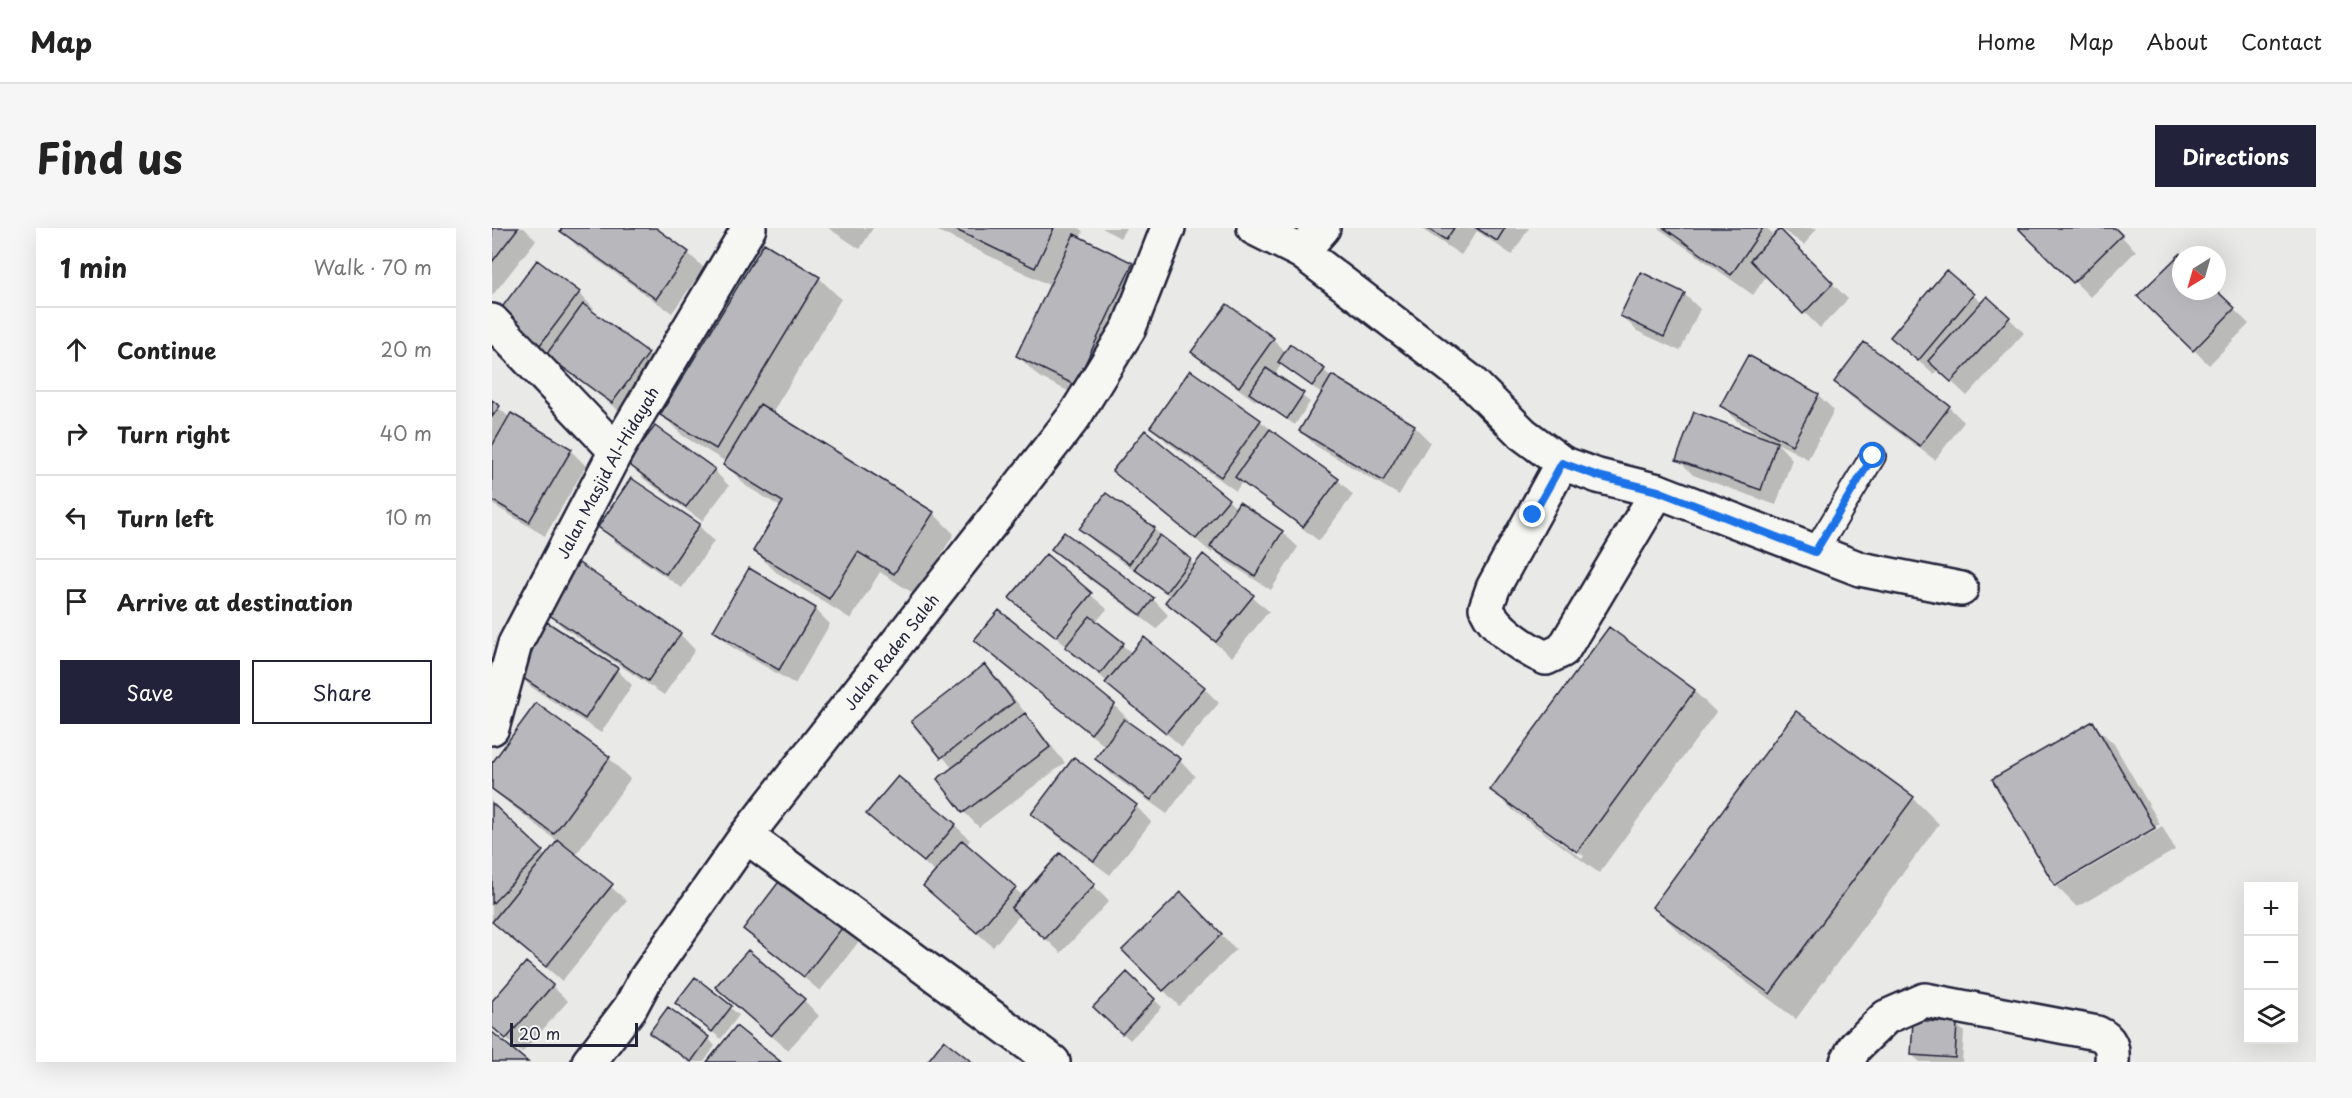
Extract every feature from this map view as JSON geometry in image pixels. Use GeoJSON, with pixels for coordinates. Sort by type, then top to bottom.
{"type":"FeatureCollection","features":[{"type":"Feature","properties":{"kind":"street","name":"Jalan Masjid Al-Hidayah"},"geometry":{"type":"LineString","coordinates":[[492,728],[515,644],[616,451],[749,228]]}},
{"type":"Feature","properties":{"kind":"street","name":"Jalan Raden Saleh"},"geometry":{"type":"LineString","coordinates":[[589,1062],[630,1008],[645,980],[746,836],[1074,417],[1129,328],[1168,228]]}},
{"type":"Feature","properties":{"kind":"street"},"geometry":{"type":"LineString","coordinates":[[1254,228],[1312,240],[1470,381],[1523,434],[1562,463],[1598,476],[1658,491],[1860,569],[1961,589]]}},
{"type":"Feature","properties":{"kind":"street"},"geometry":{"type":"LineString","coordinates":[[492,321],[616,451]]}},
{"type":"Feature","properties":{"kind":"street"},"geometry":{"type":"LineString","coordinates":[[1562,463],[1493,588],[1486,608],[1491,619],[1536,654],[1546,658],[1563,650],[1658,491]]}},
{"type":"Feature","properties":{"kind":"street"},"geometry":{"type":"LineString","coordinates":[[746,836],[1053,1062]]}},
{"type":"Feature","properties":{"kind":"street"},"geometry":{"type":"LineString","coordinates":[[1847,1062],[1855,1047],[1886,1017],[1925,1000],[2097,1033],[2107,1038],[2111,1045],[2112,1062]]}},
{"type":"Feature","properties":{"kind":"lane"},"geometry":{"type":"LineString","coordinates":[[1815,552],[1873,456]]}},
{"type":"Feature","properties":{"kind":"building"},"geometry":{"type":"Polygon","coordinates":[[[492,228],[518,228],[492,262],[492,228]]]}},
{"type":"Feature","properties":{"kind":"building"},"geometry":{"type":"Polygon","coordinates":[[[562,228],[656,228],[689,252],[656,299],[560,231],[562,228]]]}},
{"type":"Feature","properties":{"kind":"building"},"geometry":{"type":"Polygon","coordinates":[[[952,228],[1054,228],[1035,268],[952,228]]]}},
{"type":"Feature","properties":{"kind":"building"},"geometry":{"type":"Polygon","coordinates":[[[1426,228],[1454,228],[1446,240],[1426,228]]]}},
{"type":"Feature","properties":{"kind":"building"},"geometry":{"type":"Polygon","coordinates":[[[1476,228],[1505,228],[1497,241],[1476,228]]]}},
{"type":"Feature","properties":{"kind":"building"},"geometry":{"type":"Polygon","coordinates":[[[1664,228],[1763,228],[1731,275],[1664,228]]]}},
{"type":"Feature","properties":{"kind":"building"},"geometry":{"type":"Polygon","coordinates":[[[2018,228],[2115,228],[2122,235],[2073,283],[2018,228]]]}},
{"type":"Feature","properties":{"kind":"building"},"geometry":{"type":"Polygon","coordinates":[[[1780,229],[1833,283],[1803,314],[1750,260],[1780,229]]]}},
{"type":"Feature","properties":{"kind":"building"},"geometry":{"type":"Polygon","coordinates":[[[1074,234],[1133,263],[1075,385],[1016,356],[1074,234]]]}},
{"type":"Feature","properties":{"kind":"building"},"geometry":{"type":"Polygon","coordinates":[[[764,243],[820,277],[716,449],[660,415],[764,243]]]}},
{"type":"Feature","properties":{"kind":"building"},"geometry":{"type":"Polygon","coordinates":[[[537,260],[580,292],[534,353],[492,321],[537,260]]]}},
{"type":"Feature","properties":{"kind":"building"},"geometry":{"type":"Polygon","coordinates":[[[2172,262],[2172,300],[2226,300],[2235,308],[2193,351],[2137,296],[2172,262]]]}},
{"type":"Feature","properties":{"kind":"building"},"geometry":{"type":"Polygon","coordinates":[[[1946,270],[1974,294],[1918,361],[1890,337],[1946,270]]]}},
{"type":"Feature","properties":{"kind":"building"},"geometry":{"type":"Polygon","coordinates":[[[1641,272],[1685,293],[1664,337],[1620,316],[1641,272]]]}},
{"type":"Feature","properties":{"kind":"building"},"geometry":{"type":"Polygon","coordinates":[[[1987,296],[2010,317],[1951,382],[1928,361],[1987,296]]]}},
{"type":"Feature","properties":{"kind":"building"},"geometry":{"type":"Polygon","coordinates":[[[583,304],[649,353],[612,403],[546,355],[583,304]]]}},
{"type":"Feature","properties":{"kind":"building"},"geometry":{"type":"Polygon","coordinates":[[[1227,304],[1274,338],[1239,387],[1191,352],[1227,304]]]}},
{"type":"Feature","properties":{"kind":"building"},"geometry":{"type":"Polygon","coordinates":[[[1864,342],[1950,406],[1920,446],[1834,382],[1864,342]]]}},
{"type":"Feature","properties":{"kind":"building"},"geometry":{"type":"Polygon","coordinates":[[[1290,344],[1325,369],[1312,386],[1278,362],[1290,344]]]}},
{"type":"Feature","properties":{"kind":"building"},"geometry":{"type":"Polygon","coordinates":[[[1748,355],[1819,394],[1792,445],[1720,406],[1748,355]]]}},
{"type":"Feature","properties":{"kind":"building"},"geometry":{"type":"Polygon","coordinates":[[[1266,368],[1304,393],[1287,419],[1249,393],[1266,368]]]}},
{"type":"Feature","properties":{"kind":"building"},"geometry":{"type":"Polygon","coordinates":[[[1190,370],[1261,420],[1221,477],[1150,427],[1190,370]]]}},
{"type":"Feature","properties":{"kind":"building"},"geometry":{"type":"Polygon","coordinates":[[[1332,375],[1415,425],[1383,481],[1299,431],[1332,375]]]}},
{"type":"Feature","properties":{"kind":"building"},"geometry":{"type":"Polygon","coordinates":[[[492,400],[500,406],[492,417],[492,400]]]}},
{"type":"Feature","properties":{"kind":"building"},"geometry":{"type":"Polygon","coordinates":[[[760,404],[934,512],[894,574],[858,552],[829,599],[753,551],[783,502],[723,465],[760,404]]]}},
{"type":"Feature","properties":{"kind":"building"},"geometry":{"type":"Polygon","coordinates":[[[1694,412],[1777,442],[1761,490],[1676,460],[1694,412]]]}},
{"type":"Feature","properties":{"kind":"building"},"geometry":{"type":"Polygon","coordinates":[[[511,413],[572,449],[529,522],[492,500],[492,446],[511,413]]]}},
{"type":"Feature","properties":{"kind":"building"},"geometry":{"type":"Polygon","coordinates":[[[655,426],[715,469],[686,507],[627,463],[655,426]]]}},
{"type":"Feature","properties":{"kind":"building"},"geometry":{"type":"Polygon","coordinates":[[[1270,429],[1339,479],[1303,527],[1235,477],[1270,429]]]}},
{"type":"Feature","properties":{"kind":"building"},"geometry":{"type":"Polygon","coordinates":[[[1145,430],[1229,499],[1196,539],[1112,471],[1145,430]]]}},
{"type":"Feature","properties":{"kind":"building"},"geometry":{"type":"Polygon","coordinates":[[[631,478],[700,524],[666,574],[598,527],[631,478]]]}},
{"type":"Feature","properties":{"kind":"building"},"geometry":{"type":"Polygon","coordinates":[[[1106,493],[1155,528],[1129,564],[1079,529],[1106,493]]]}},
{"type":"Feature","properties":{"kind":"building"},"geometry":{"type":"Polygon","coordinates":[[[1239,502],[1283,531],[1255,576],[1210,547],[1239,502]]]}},
{"type":"Feature","properties":{"kind":"building"},"geometry":{"type":"Polygon","coordinates":[[[1064,532],[1154,598],[1141,615],[1051,549],[1064,532]]]}},
{"type":"Feature","properties":{"kind":"building"},"geometry":{"type":"Polygon","coordinates":[[[1160,535],[1191,559],[1166,592],[1134,569],[1160,535]]]}},
{"type":"Feature","properties":{"kind":"building"},"geometry":{"type":"Polygon","coordinates":[[[1046,554],[1092,593],[1056,637],[1009,598],[1046,554]]]}},
{"type":"Feature","properties":{"kind":"building"},"geometry":{"type":"Polygon","coordinates":[[[1203,554],[1254,595],[1216,642],[1165,602],[1203,554]]]}},
{"type":"Feature","properties":{"kind":"building"},"geometry":{"type":"Polygon","coordinates":[[[579,563],[681,633],[648,681],[545,612],[579,563]]]}},
{"type":"Feature","properties":{"kind":"building"},"geometry":{"type":"Polygon","coordinates":[[[749,568],[816,608],[779,670],[713,631],[749,568]]]}},
{"type":"Feature","properties":{"kind":"building"},"geometry":{"type":"Polygon","coordinates":[[[999,610],[1115,704],[1091,734],[974,640],[999,610]]]}},
{"type":"Feature","properties":{"kind":"building"},"geometry":{"type":"Polygon","coordinates":[[[1090,616],[1124,643],[1100,674],[1065,647],[1090,616]]]}},
{"type":"Feature","properties":{"kind":"building"},"geometry":{"type":"Polygon","coordinates":[[[547,622],[618,668],[585,719],[514,672],[547,622]]]}},
{"type":"Feature","properties":{"kind":"building"},"geometry":{"type":"Polygon","coordinates":[[[1609,627],[1695,690],[1577,852],[1490,790],[1609,627]]]}},
{"type":"Feature","properties":{"kind":"building"},"geometry":{"type":"Polygon","coordinates":[[[1144,637],[1205,687],[1166,733],[1105,683],[1144,637]]]}},
{"type":"Feature","properties":{"kind":"building"},"geometry":{"type":"Polygon","coordinates":[[[985,664],[1014,702],[941,758],[911,721],[985,664]]]}},
{"type":"Feature","properties":{"kind":"building"},"geometry":{"type":"Polygon","coordinates":[[[536,703],[610,757],[554,834],[492,789],[492,763],[536,703]]]}},
{"type":"Feature","properties":{"kind":"building"},"geometry":{"type":"Polygon","coordinates":[[[1796,711],[1914,797],[1770,994],[1652,907],[1796,711]]]}},
{"type":"Feature","properties":{"kind":"building"},"geometry":{"type":"Polygon","coordinates":[[[1025,713],[1050,747],[963,813],[937,779],[1025,713]]]}},
{"type":"Feature","properties":{"kind":"building"},"geometry":{"type":"Polygon","coordinates":[[[1124,719],[1181,759],[1151,800],[1095,759],[1124,719]]]}},
{"type":"Feature","properties":{"kind":"building"},"geometry":{"type":"Polygon","coordinates":[[[2093,721],[2155,828],[2055,886],[1992,779],[2093,721]]]}},
{"type":"Feature","properties":{"kind":"building"},"geometry":{"type":"Polygon","coordinates":[[[1074,757],[1137,805],[1094,861],[1031,814],[1074,757]]]}},
{"type":"Feature","properties":{"kind":"building"},"geometry":{"type":"Polygon","coordinates":[[[898,776],[956,824],[924,862],[866,814],[898,776]]]}},
{"type":"Feature","properties":{"kind":"building"},"geometry":{"type":"Polygon","coordinates":[[[492,803],[543,851],[492,904],[492,803]]]}},
{"type":"Feature","properties":{"kind":"building"},"geometry":{"type":"Polygon","coordinates":[[[558,840],[613,884],[546,967],[492,922],[558,840]]]}},
{"type":"Feature","properties":{"kind":"building"},"geometry":{"type":"Polygon","coordinates":[[[962,840],[1016,887],[977,933],[923,886],[962,840]]]}},
{"type":"Feature","properties":{"kind":"building"},"geometry":{"type":"Polygon","coordinates":[[[1060,853],[1095,884],[1045,939],[1011,908],[1060,853]]]}},
{"type":"Feature","properties":{"kind":"building"},"geometry":{"type":"Polygon","coordinates":[[[784,875],[846,923],[804,977],[743,929],[784,875]]]}},
{"type":"Feature","properties":{"kind":"building"},"geometry":{"type":"Polygon","coordinates":[[[1181,892],[1222,934],[1163,991],[1122,950],[1181,892]]]}},
{"type":"Feature","properties":{"kind":"building"},"geometry":{"type":"Polygon","coordinates":[[[748,950],[805,999],[771,1036],[715,987],[748,950]]]}},
{"type":"Feature","properties":{"kind":"building"},"geometry":{"type":"Polygon","coordinates":[[[526,962],[553,985],[506,1039],[492,1027],[492,1001],[526,962]]]}},
{"type":"Feature","properties":{"kind":"building"},"geometry":{"type":"Polygon","coordinates":[[[1127,972],[1155,999],[1122,1034],[1093,1007],[1127,972]]]}},
{"type":"Feature","properties":{"kind":"building"},"geometry":{"type":"Polygon","coordinates":[[[695,977],[732,1006],[712,1032],[675,1003],[695,977]]]}},
{"type":"Feature","properties":{"kind":"building"},"geometry":{"type":"Polygon","coordinates":[[[668,1007],[709,1037],[691,1062],[649,1033],[668,1007]]]}},
{"type":"Feature","properties":{"kind":"building"},"geometry":{"type":"Polygon","coordinates":[[[1913,1020],[1957,1023],[1955,1058],[1911,1055],[1913,1020]]]}},
{"type":"Feature","properties":{"kind":"building"},"geometry":{"type":"Polygon","coordinates":[[[736,1026],[781,1062],[707,1062],[736,1026]]]}},
{"type":"Feature","properties":{"kind":"building"},"geometry":{"type":"Polygon","coordinates":[[[492,1032],[528,1062],[492,1062],[492,1032]]]}},
{"type":"Feature","properties":{"kind":"building"},"geometry":{"type":"Polygon","coordinates":[[[944,1040],[972,1062],[927,1062],[944,1040]]]}},
{"type":"Feature","properties":{"kind":"route"},"geometry":{"type":"LineString","coordinates":[[1533,515],[1562,463],[1598,476],[1658,491],[1815,552],[1873,456]]}}]}
